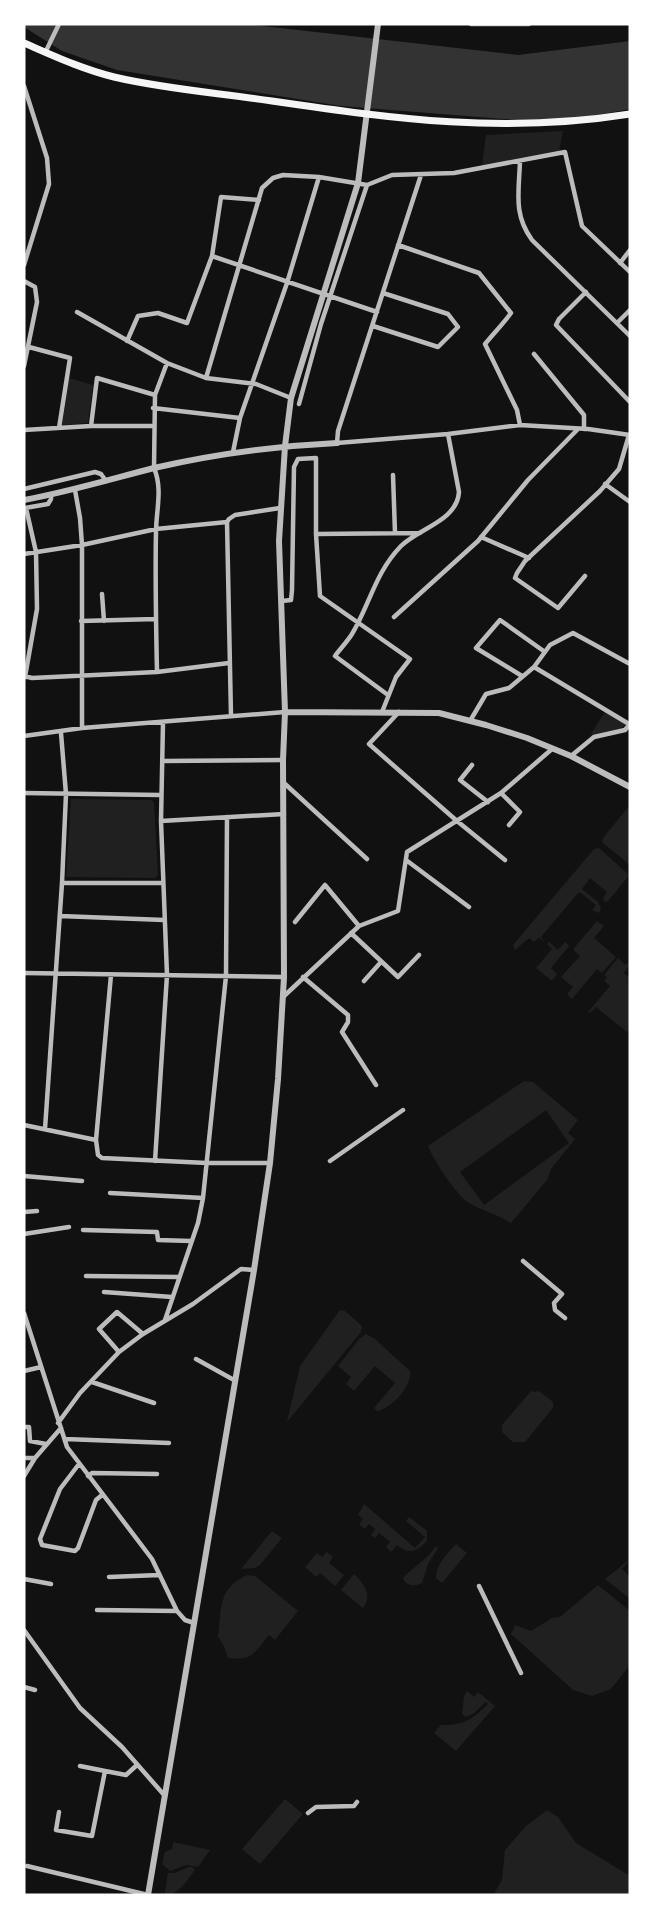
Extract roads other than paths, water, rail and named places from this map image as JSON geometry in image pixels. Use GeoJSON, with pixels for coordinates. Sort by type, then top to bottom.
{"type":"FeatureCollection","features":[{"type":"Feature","properties":{"kind":"main road"},"geometry":{"type":"LineString","coordinates":[[24,43],[92,71],[153,85],[403,119],[479,124],[537,124],[593,120],[630,114]]}},
{"type":"Feature","properties":{"kind":"street"},"geometry":{"type":"LineString","coordinates":[[45,52],[58,24]]}},
{"type":"Feature","properties":{"kind":"street"},"geometry":{"type":"LineString","coordinates":[[27,1866],[148,1895],[254,1270],[270,1162],[278,1079],[284,977],[283,760],[285,712],[279,541],[285,446],[291,398],[358,183],[378,24]]}},
{"type":"Feature","properties":{"kind":"street"},"geometry":{"type":"LineString","coordinates":[[471,24],[529,24]]}},
{"type":"Feature","properties":{"kind":"street"},"geometry":{"type":"LineString","coordinates":[[24,86],[47,158],[49,184],[24,265]]}},
{"type":"Feature","properties":{"kind":"street"},"geometry":{"type":"LineString","coordinates":[[206,378],[262,188],[273,178],[296,175],[320,177],[367,186],[392,175],[454,173],[565,152],[576,208],[582,226],[630,272]]}},
{"type":"Feature","properties":{"kind":"street"},"geometry":{"type":"LineString","coordinates":[[520,161],[518,206],[520,220],[525,231],[630,336]]}},
{"type":"Feature","properties":{"kind":"street"},"geometry":{"type":"LineString","coordinates":[[337,443],[338,432],[421,175]]}},
{"type":"Feature","properties":{"kind":"street"},"geometry":{"type":"LineString","coordinates":[[233,452],[251,382],[287,283],[320,177]]}},
{"type":"Feature","properties":{"kind":"street"},"geometry":{"type":"LineString","coordinates":[[299,404],[329,297],[367,186]]}},
{"type":"Feature","properties":{"kind":"street"},"geometry":{"type":"LineString","coordinates":[[127,341],[138,316],[158,313],[187,323],[212,256],[221,197],[259,200]]}},
{"type":"Feature","properties":{"kind":"street"},"geometry":{"type":"LineString","coordinates":[[398,245],[479,273],[511,313],[486,344],[517,410],[520,425]]}},
{"type":"Feature","properties":{"kind":"street"},"geometry":{"type":"LineString","coordinates":[[620,263],[630,250]]}},
{"type":"Feature","properties":{"kind":"street"},"geometry":{"type":"LineString","coordinates":[[212,256],[377,312]]}},
{"type":"Feature","properties":{"kind":"street"},"geometry":{"type":"LineString","coordinates":[[24,281],[35,287],[37,302],[24,366]]}},
{"type":"Feature","properties":{"kind":"street"},"geometry":{"type":"LineString","coordinates":[[586,292],[558,319],[556,325],[630,402]]}},
{"type":"Feature","properties":{"kind":"street"},"geometry":{"type":"LineString","coordinates":[[373,326],[438,347],[458,327],[448,314],[383,293]]}},
{"type":"Feature","properties":{"kind":"street"},"geometry":{"type":"LineString","coordinates":[[617,323],[630,310]]}},
{"type":"Feature","properties":{"kind":"street"},"geometry":{"type":"LineString","coordinates":[[76,312],[167,363],[206,378],[251,382],[291,398]]}},
{"type":"Feature","properties":{"kind":"street"},"geometry":{"type":"LineString","coordinates":[[29,347],[70,358],[59,428]]}},
{"type":"Feature","properties":{"kind":"street"},"geometry":{"type":"LineString","coordinates":[[394,617],[481,537],[528,480],[581,429],[584,415],[534,354]]}},
{"type":"Feature","properties":{"kind":"street"},"geometry":{"type":"LineString","coordinates":[[157,672],[156,529],[159,504],[158,477],[154,468],[153,408],[155,395],[167,363]]}},
{"type":"Feature","properties":{"kind":"street"},"geometry":{"type":"LineString","coordinates":[[91,426],[97,378],[155,395]]}},
{"type":"Feature","properties":{"kind":"street"},"geometry":{"type":"LineString","coordinates":[[153,408],[240,418]]}},
{"type":"Feature","properties":{"kind":"street"},"geometry":{"type":"LineString","coordinates":[[24,500],[154,468],[233,452],[285,446],[448,435],[520,425],[629,435],[619,469],[529,558],[515,578],[558,608],[585,576]]}},
{"type":"Feature","properties":{"kind":"street"},"geometry":{"type":"LineString","coordinates":[[24,430],[91,426],[154,426]]}},
{"type":"Feature","properties":{"kind":"street"},"geometry":{"type":"LineString","coordinates":[[388,695],[335,656],[352,634],[383,568],[403,545],[453,512],[459,501],[448,435]]}},
{"type":"Feature","properties":{"kind":"street"},"geometry":{"type":"LineString","coordinates":[[282,601],[291,600],[292,590],[294,467],[298,459],[316,458],[316,534],[320,596],[410,659],[396,677],[382,712]]}},
{"type":"Feature","properties":{"kind":"street"},"geometry":{"type":"LineString","coordinates":[[24,489],[95,472],[101,474],[106,481]]}},
{"type":"Feature","properties":{"kind":"street"},"geometry":{"type":"LineString","coordinates":[[393,475],[395,533]]}},
{"type":"Feature","properties":{"kind":"street"},"geometry":{"type":"LineString","coordinates":[[605,484],[630,502]]}},
{"type":"Feature","properties":{"kind":"street"},"geometry":{"type":"LineString","coordinates":[[75,489],[80,518],[81,545],[82,728]]}},
{"type":"Feature","properties":{"kind":"street"},"geometry":{"type":"LineString","coordinates":[[51,495],[48,504],[25,508],[36,552],[37,609],[25,676],[32,678],[157,672],[229,663]]}},
{"type":"Feature","properties":{"kind":"street"},"geometry":{"type":"LineString","coordinates":[[231,716],[227,522],[231,516],[280,508]]}},
{"type":"Feature","properties":{"kind":"street"},"geometry":{"type":"LineString","coordinates":[[24,554],[156,529],[227,522]]}},
{"type":"Feature","properties":{"kind":"street"},"geometry":{"type":"LineString","coordinates":[[316,534],[420,533]]}},
{"type":"Feature","properties":{"kind":"street"},"geometry":{"type":"LineString","coordinates":[[481,537],[529,558]]}},
{"type":"Feature","properties":{"kind":"street"},"geometry":{"type":"LineString","coordinates":[[102,594],[104,621]]}},
{"type":"Feature","properties":{"kind":"street"},"geometry":{"type":"LineString","coordinates":[[81,621],[156,619]]}},
{"type":"Feature","properties":{"kind":"street"},"geometry":{"type":"LineString","coordinates":[[522,676],[476,648],[500,620],[545,652]]}},
{"type":"Feature","properties":{"kind":"street"},"geometry":{"type":"LineString","coordinates":[[470,721],[486,694],[509,688],[534,667],[550,645],[573,633],[630,664]]}},
{"type":"Feature","properties":{"kind":"street"},"geometry":{"type":"LineString","coordinates":[[24,639],[32,639]]}},
{"type":"Feature","properties":{"kind":"street"},"geometry":{"type":"LineString","coordinates":[[534,667],[630,724],[624,730],[594,737],[570,756]]}},
{"type":"Feature","properties":{"kind":"street"},"geometry":{"type":"LineString","coordinates":[[24,736],[61,733],[82,728],[285,712],[439,713],[527,738],[570,756],[630,787]]}},
{"type":"Feature","properties":{"kind":"street"},"geometry":{"type":"LineString","coordinates":[[399,712],[369,744],[457,821],[506,860]]}},
{"type":"Feature","properties":{"kind":"street"},"geometry":{"type":"LineString","coordinates":[[155,1161],[167,975],[160,795],[163,723]]}},
{"type":"Feature","properties":{"kind":"street"},"geometry":{"type":"LineString","coordinates":[[45,1128],[66,794],[61,733]]}},
{"type":"Feature","properties":{"kind":"street"},"geometry":{"type":"LineString","coordinates":[[283,996],[359,926],[398,911],[407,852],[501,793],[552,749]]}},
{"type":"Feature","properties":{"kind":"street"},"geometry":{"type":"LineString","coordinates":[[163,761],[283,760]]}},
{"type":"Feature","properties":{"kind":"street"},"geometry":{"type":"LineString","coordinates":[[472,765],[460,780],[488,802]]}},
{"type":"Feature","properties":{"kind":"street"},"geometry":{"type":"LineString","coordinates":[[284,783],[367,859]]}},
{"type":"Feature","properties":{"kind":"street"},"geometry":{"type":"LineString","coordinates":[[24,793],[160,795]]}},
{"type":"Feature","properties":{"kind":"street"},"geometry":{"type":"LineString","coordinates":[[501,793],[520,812],[509,825]]}},
{"type":"Feature","properties":{"kind":"street"},"geometry":{"type":"LineString","coordinates":[[161,821],[284,814]]}},
{"type":"Feature","properties":{"kind":"street"},"geometry":{"type":"LineString","coordinates":[[165,1320],[198,1223],[203,1198],[226,976],[227,817]]}},
{"type":"Feature","properties":{"kind":"street"},"geometry":{"type":"LineString","coordinates":[[406,860],[469,907]]}},
{"type":"Feature","properties":{"kind":"street"},"geometry":{"type":"LineString","coordinates":[[62,884],[163,883]]}},
{"type":"Feature","properties":{"kind":"street"},"geometry":{"type":"LineString","coordinates":[[295,922],[325,885],[359,926]]}},
{"type":"Feature","properties":{"kind":"street"},"geometry":{"type":"LineString","coordinates":[[60,916],[164,920]]}},
{"type":"Feature","properties":{"kind":"street"},"geometry":{"type":"LineString","coordinates":[[351,933],[398,977],[419,955]]}},
{"type":"Feature","properties":{"kind":"street"},"geometry":{"type":"LineString","coordinates":[[364,981],[381,962]]}},
{"type":"Feature","properties":{"kind":"street"},"geometry":{"type":"LineString","coordinates":[[24,973],[284,977]]}},
{"type":"Feature","properties":{"kind":"street"},"geometry":{"type":"LineString","coordinates":[[111,975],[96,1140],[97,1151],[102,1158],[207,1163],[270,1162]]}},
{"type":"Feature","properties":{"kind":"street"},"geometry":{"type":"LineString","coordinates":[[303,977],[348,1015],[348,1022],[342,1032],[376,1085]]}},
{"type":"Feature","properties":{"kind":"street"},"geometry":{"type":"LineString","coordinates":[[330,1161],[403,1110]]}},
{"type":"Feature","properties":{"kind":"street"},"geometry":{"type":"LineString","coordinates":[[24,1125],[96,1140]]}},
{"type":"Feature","properties":{"kind":"street"},"geometry":{"type":"LineString","coordinates":[[24,1176],[82,1181]]}},
{"type":"Feature","properties":{"kind":"street"},"geometry":{"type":"LineString","coordinates":[[110,1193],[203,1198]]}},
{"type":"Feature","properties":{"kind":"street"},"geometry":{"type":"LineString","coordinates":[[24,1212],[38,1211]]}},
{"type":"Feature","properties":{"kind":"street"},"geometry":{"type":"LineString","coordinates":[[24,1234],[69,1227]]}},
{"type":"Feature","properties":{"kind":"street"},"geometry":{"type":"LineString","coordinates":[[83,1230],[157,1232],[158,1240],[190,1242]]}},
{"type":"Feature","properties":{"kind":"street"},"geometry":{"type":"LineString","coordinates":[[523,1261],[562,1294],[554,1303],[555,1310],[565,1318]]}},
{"type":"Feature","properties":{"kind":"street"},"geometry":{"type":"LineString","coordinates":[[24,1476],[60,1426],[80,1393],[119,1352],[143,1334],[193,1304],[241,1269],[254,1270]]}},
{"type":"Feature","properties":{"kind":"street"},"geometry":{"type":"LineString","coordinates":[[86,1276],[179,1277]]}},
{"type":"Feature","properties":{"kind":"street"},"geometry":{"type":"LineString","coordinates":[[104,1292],[172,1297]]}},
{"type":"Feature","properties":{"kind":"street"},"geometry":{"type":"LineString","coordinates":[[119,1352],[99,1329],[117,1312],[143,1334]]}},
{"type":"Feature","properties":{"kind":"street"},"geometry":{"type":"LineString","coordinates":[[24,1313],[68,1446],[102,1495],[152,1559],[177,1611],[185,1620],[194,1623]]}},
{"type":"Feature","properties":{"kind":"street"},"geometry":{"type":"LineString","coordinates":[[196,1359],[234,1380]]}},
{"type":"Feature","properties":{"kind":"street"},"geometry":{"type":"LineString","coordinates":[[24,1371],[41,1367]]}},
{"type":"Feature","properties":{"kind":"street"},"geometry":{"type":"LineString","coordinates":[[92,1382],[154,1403]]}},
{"type":"Feature","properties":{"kind":"street"},"geometry":{"type":"LineString","coordinates":[[24,1427],[29,1427],[30,1441],[46,1444]]}},
{"type":"Feature","properties":{"kind":"street"},"geometry":{"type":"LineString","coordinates":[[65,1439],[169,1443]]}},
{"type":"Feature","properties":{"kind":"street"},"geometry":{"type":"LineString","coordinates":[[24,1458],[35,1458]]}},
{"type":"Feature","properties":{"kind":"street"},"geometry":{"type":"LineString","coordinates":[[79,1464],[60,1489],[40,1539],[42,1545],[75,1551],[96,1500],[102,1495]]}},
{"type":"Feature","properties":{"kind":"street"},"geometry":{"type":"LineString","coordinates":[[88,1476],[92,1473],[157,1474]]}},
{"type":"Feature","properties":{"kind":"street"},"geometry":{"type":"LineString","coordinates":[[109,1577],[159,1575]]}},
{"type":"Feature","properties":{"kind":"street"},"geometry":{"type":"LineString","coordinates":[[24,1579],[51,1584]]}},
{"type":"Feature","properties":{"kind":"street"},"geometry":{"type":"LineString","coordinates":[[479,1586],[521,1673]]}},
{"type":"Feature","properties":{"kind":"street"},"geometry":{"type":"LineString","coordinates":[[97,1610],[177,1611]]}},
{"type":"Feature","properties":{"kind":"street"},"geometry":{"type":"LineString","coordinates":[[24,1630],[80,1708],[165,1796]]}},
{"type":"Feature","properties":{"kind":"street"},"geometry":{"type":"LineString","coordinates":[[24,1687],[35,1690]]}},
{"type":"Feature","properties":{"kind":"street"},"geometry":{"type":"LineString","coordinates":[[80,1766],[126,1775],[137,1765]]}},
{"type":"Feature","properties":{"kind":"street"},"geometry":{"type":"LineString","coordinates":[[59,1812],[56,1830],[92,1836],[105,1771]]}},
{"type":"Feature","properties":{"kind":"street"},"geometry":{"type":"LineString","coordinates":[[308,1813],[316,1808],[354,1806],[357,1802]]}},
{"type":"Feature","properties":{"kind":"street"},"geometry":{"type":"LineString","coordinates":[[112,1895],[114,1887]]}}]}
